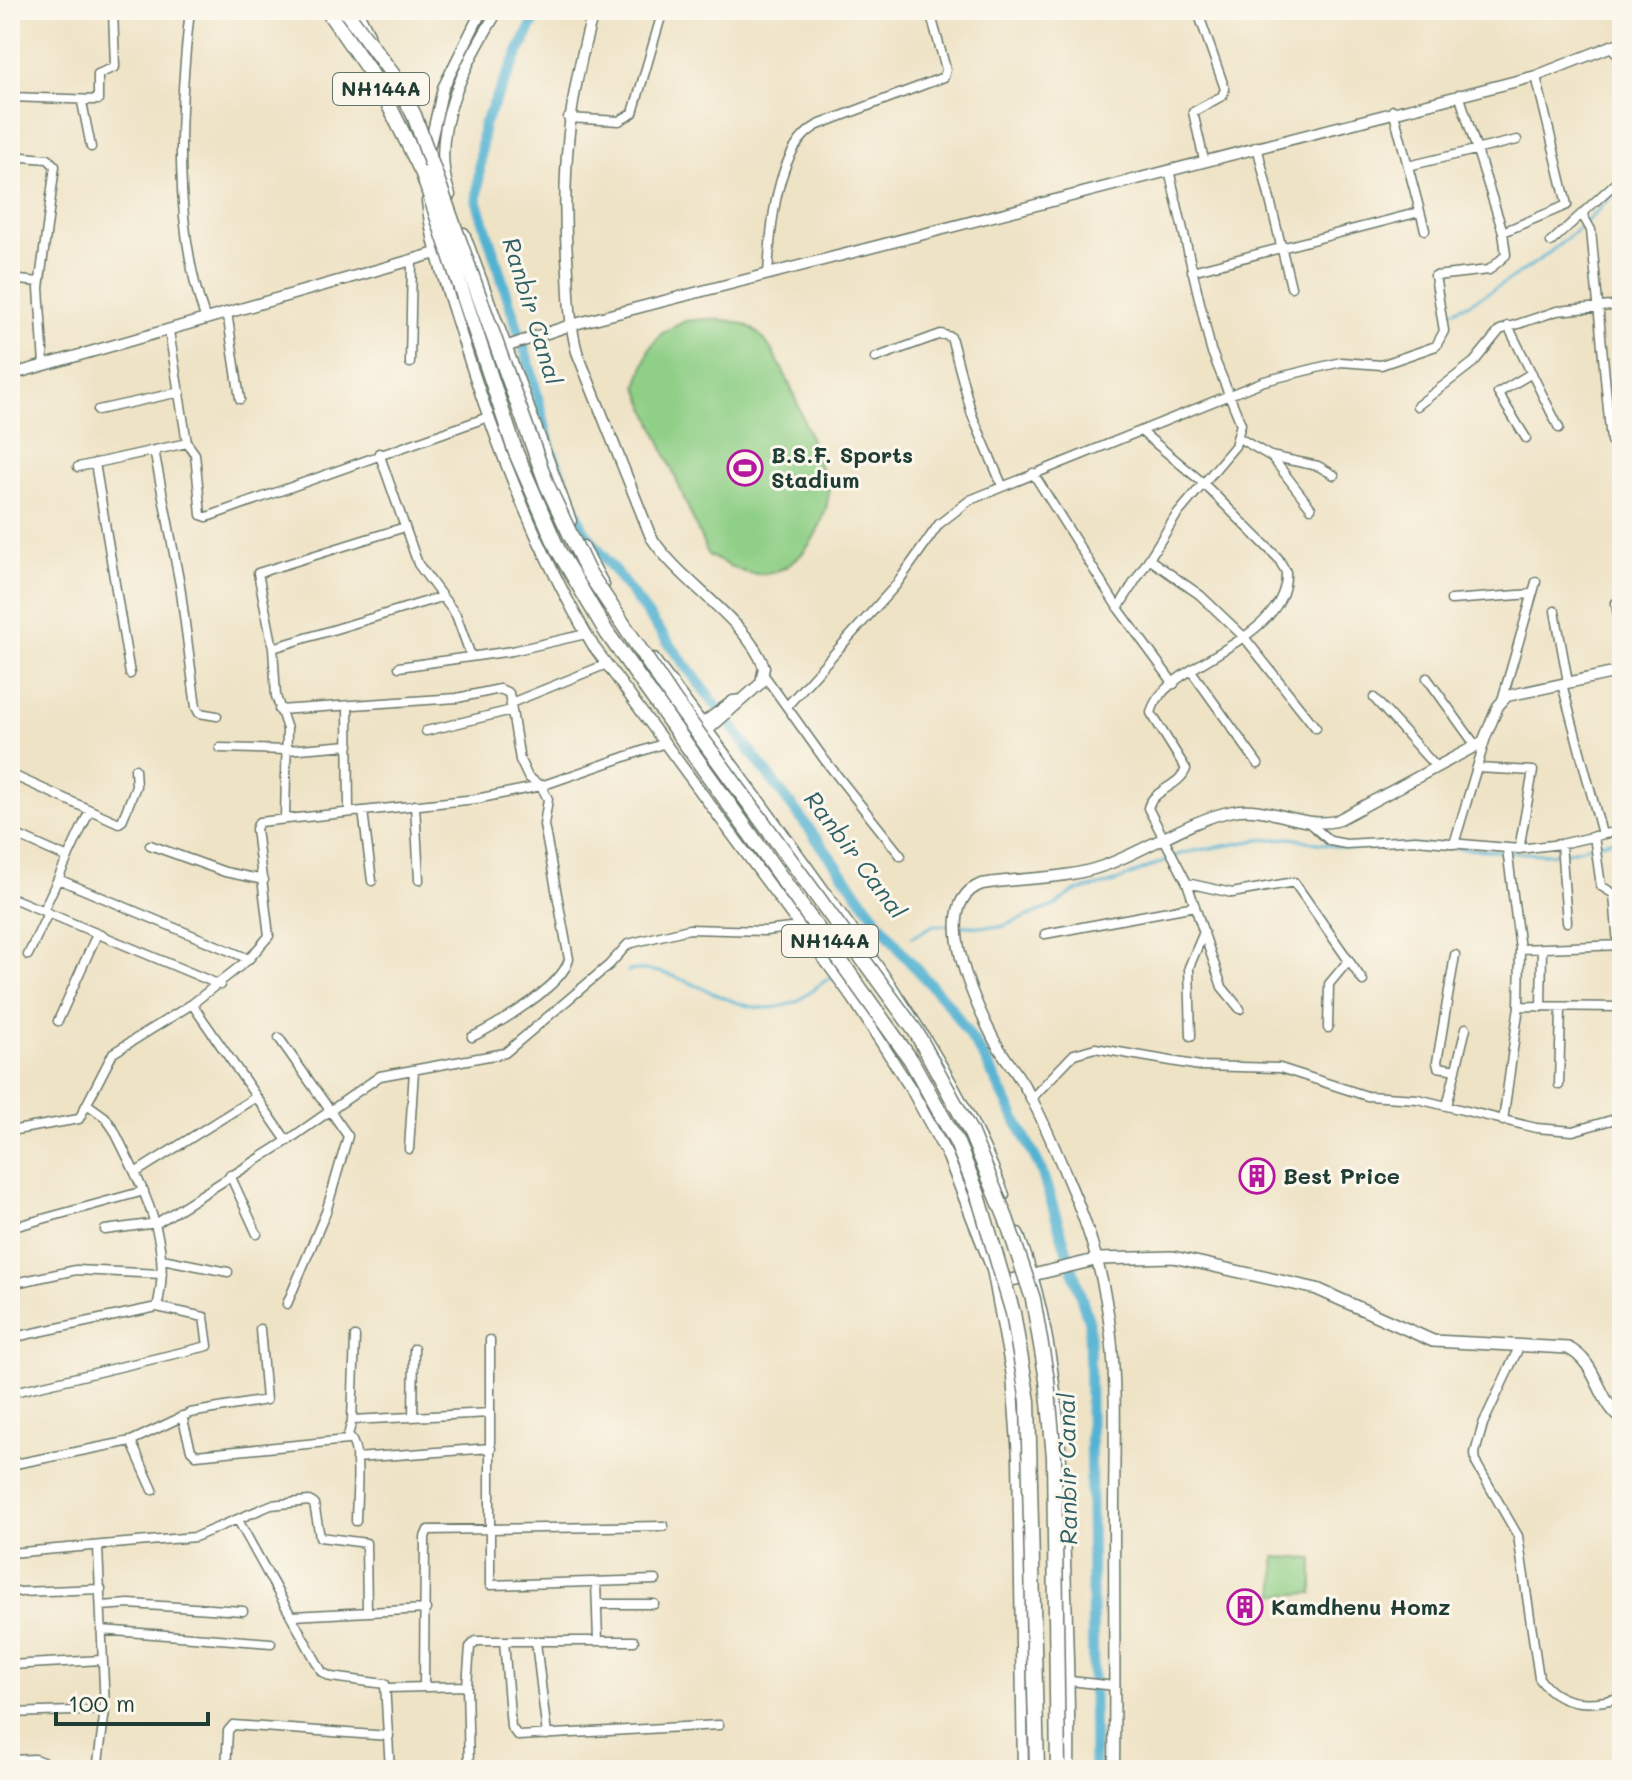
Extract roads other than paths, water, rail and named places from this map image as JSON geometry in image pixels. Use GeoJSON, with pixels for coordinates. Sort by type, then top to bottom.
{"type":"FeatureCollection","features":[{"type":"Feature","properties":{"kind":"highway","name":"NH144A"},"geometry":{"type":"LineString","coordinates":[[327,10],[379,85],[423,174],[516,453],[558,550],[607,633],[911,1060],[957,1143],[977,1192],[1013,1313],[1028,1401],[1037,1770]]}},
{"type":"Feature","properties":{"kind":"highway","name":"NH144A"},"geometry":{"type":"LineString","coordinates":[[345,10],[393,75],[414,115],[547,485],[587,570],[673,699],[916,1032],[952,1094],[991,1180],[1033,1299],[1047,1380],[1057,1562],[1058,1770]]}},
{"type":"Feature","properties":{"kind":"main road"},"geometry":{"type":"LineString","coordinates":[[992,1269],[1004,1279],[1012,1280],[1057,1266],[1094,1260],[1173,1257],[1271,1277],[1333,1295],[1433,1341],[1556,1345],[1577,1353],[1591,1368],[1614,1412],[1622,1419]]}},
{"type":"Feature","properties":{"kind":"street"},"geometry":{"type":"LineString","coordinates":[[10,97],[82,102],[98,100],[97,76],[115,67],[113,10]]}},
{"type":"Feature","properties":{"kind":"street"},"geometry":{"type":"LineString","coordinates":[[190,10],[180,117],[182,161],[192,280],[206,320]]}},
{"type":"Feature","properties":{"kind":"street"},"geometry":{"type":"LineString","coordinates":[[358,10],[446,183],[576,533],[617,609],[709,724],[931,1044],[983,1141],[1033,1273],[1050,1345],[1064,1471],[1074,1682],[1069,1770]]}},
{"type":"Feature","properties":{"kind":"street"},"geometry":{"type":"LineString","coordinates":[[482,10],[443,88],[429,145],[426,192],[436,253],[488,417],[545,560],[586,634],[854,1000],[911,1089],[948,1157],[992,1269],[1012,1376],[1018,1457],[1023,1770]]}},
{"type":"Feature","properties":{"kind":"street"},"geometry":{"type":"LineString","coordinates":[[446,183],[443,151],[452,104],[468,63],[498,10]]}},
{"type":"Feature","properties":{"kind":"street"},"geometry":{"type":"LineString","coordinates":[[594,10],[568,118],[563,166],[571,325],[577,352],[651,537],[663,556],[737,628],[762,659],[764,675],[761,683],[709,724]]}},
{"type":"Feature","properties":{"kind":"street"},"geometry":{"type":"LineString","coordinates":[[568,118],[619,121],[633,113],[663,10]]}},
{"type":"Feature","properties":{"kind":"street"},"geometry":{"type":"LineString","coordinates":[[768,275],[774,211],[786,168],[801,138],[818,125],[944,77],[946,69],[932,19]]}},
{"type":"Feature","properties":{"kind":"street"},"geometry":{"type":"LineString","coordinates":[[1201,21],[1225,89],[1222,96],[1193,112],[1204,160]]}},
{"type":"Feature","properties":{"kind":"street"},"geometry":{"type":"LineString","coordinates":[[507,346],[571,325],[1393,110],[1536,76],[1617,44],[1622,57]]}},
{"type":"Feature","properties":{"kind":"street"},"geometry":{"type":"LineString","coordinates":[[1503,232],[1567,205],[1536,76]]}},
{"type":"Feature","properties":{"kind":"street"},"geometry":{"type":"LineString","coordinates":[[787,706],[896,585],[939,524],[970,500],[1272,378],[1330,364],[1392,362],[1436,346],[1443,337],[1435,276],[1494,268],[1506,255],[1503,232],[1459,94]]}},
{"type":"Feature","properties":{"kind":"street"},"geometry":{"type":"LineString","coordinates":[[82,102],[91,147]]}},
{"type":"Feature","properties":{"kind":"street"},"geometry":{"type":"LineString","coordinates":[[1393,110],[1425,230]]}},
{"type":"Feature","properties":{"kind":"street"},"geometry":{"type":"LineString","coordinates":[[1408,166],[1517,140]]}},
{"type":"Feature","properties":{"kind":"street"},"geometry":{"type":"LineString","coordinates":[[1257,146],[1291,287]]}},
{"type":"Feature","properties":{"kind":"street"},"geometry":{"type":"LineString","coordinates":[[10,156],[48,159],[55,166],[39,282],[44,365]]}},
{"type":"Feature","properties":{"kind":"street"},"geometry":{"type":"LineString","coordinates":[[1118,608],[1202,482],[1239,438],[1240,415],[1214,361],[1169,170]]}},
{"type":"Feature","properties":{"kind":"street"},"geometry":{"type":"LineString","coordinates":[[1551,242],[1585,218],[1622,177]]}},
{"type":"Feature","properties":{"kind":"street"},"geometry":{"type":"LineString","coordinates":[[1192,271],[1420,212]]}},
{"type":"Feature","properties":{"kind":"street"},"geometry":{"type":"LineString","coordinates":[[1585,218],[1611,441]]}},
{"type":"Feature","properties":{"kind":"street"},"geometry":{"type":"LineString","coordinates":[[10,375],[468,245]]}},
{"type":"Feature","properties":{"kind":"street"},"geometry":{"type":"LineString","coordinates":[[410,363],[412,261]]}},
{"type":"Feature","properties":{"kind":"street"},"geometry":{"type":"LineString","coordinates":[[10,279],[39,282]]}},
{"type":"Feature","properties":{"kind":"street"},"geometry":{"type":"LineString","coordinates":[[1417,406],[1474,362],[1490,338],[1508,326],[1557,311],[1622,305]]}},
{"type":"Feature","properties":{"kind":"street"},"geometry":{"type":"LineString","coordinates":[[227,312],[240,399]]}},
{"type":"Feature","properties":{"kind":"street"},"geometry":{"type":"LineString","coordinates":[[1508,326],[1559,428]]}},
{"type":"Feature","properties":{"kind":"street"},"geometry":{"type":"LineString","coordinates":[[169,331],[187,443],[195,454],[204,518],[379,453],[488,417]]}},
{"type":"Feature","properties":{"kind":"street"},"geometry":{"type":"LineString","coordinates":[[875,358],[941,334],[951,337],[972,415],[1002,485]]}},
{"type":"Feature","properties":{"kind":"street"},"geometry":{"type":"LineString","coordinates":[[1526,438],[1498,393],[1532,373]]}},
{"type":"Feature","properties":{"kind":"street"},"geometry":{"type":"LineString","coordinates":[[98,410],[180,392]]}},
{"type":"Feature","properties":{"kind":"street"},"geometry":{"type":"LineString","coordinates":[[1142,432],[1202,482],[1278,558],[1286,572],[1283,588],[1271,613],[1244,637],[1174,684],[1155,703],[1151,713],[1186,769],[1181,778],[1149,803],[1187,883],[1222,987],[1240,1009]]}},
{"type":"Feature","properties":{"kind":"street"},"geometry":{"type":"LineString","coordinates":[[1239,438],[1270,456],[1318,466],[1334,475]]}},
{"type":"Feature","properties":{"kind":"street"},"geometry":{"type":"LineString","coordinates":[[78,467],[187,443]]}},
{"type":"Feature","properties":{"kind":"street"},"geometry":{"type":"LineString","coordinates":[[154,450],[180,585],[196,707],[199,713],[217,716]]}},
{"type":"Feature","properties":{"kind":"street"},"geometry":{"type":"LineString","coordinates":[[379,453],[418,564],[456,615],[471,656]]}},
{"type":"Feature","properties":{"kind":"street"},"geometry":{"type":"LineString","coordinates":[[1270,456],[1311,508]]}},
{"type":"Feature","properties":{"kind":"street"},"geometry":{"type":"LineString","coordinates":[[95,463],[130,674]]}},
{"type":"Feature","properties":{"kind":"street"},"geometry":{"type":"LineString","coordinates":[[1033,473],[1118,608],[1174,684]]}},
{"type":"Feature","properties":{"kind":"street"},"geometry":{"type":"LineString","coordinates":[[285,819],[287,725],[279,710],[273,648],[258,573],[405,527]]}},
{"type":"Feature","properties":{"kind":"street"},"geometry":{"type":"LineString","coordinates":[[1149,559],[1200,595],[1244,637],[1316,728]]}},
{"type":"Feature","properties":{"kind":"street"},"geometry":{"type":"LineString","coordinates":[[1454,844],[1486,737],[1502,700],[1536,582]]}},
{"type":"Feature","properties":{"kind":"street"},"geometry":{"type":"LineString","coordinates":[[1451,600],[1532,594]]}},
{"type":"Feature","properties":{"kind":"street"},"geometry":{"type":"LineString","coordinates":[[273,648],[441,597]]}},
{"type":"Feature","properties":{"kind":"street"},"geometry":{"type":"LineString","coordinates":[[1622,601],[1616,603],[1622,639]]}},
{"type":"Feature","properties":{"kind":"street"},"geometry":{"type":"LineString","coordinates":[[1520,949],[1620,945],[1614,894],[1601,886],[1597,839],[1565,683],[1555,611]]}},
{"type":"Feature","properties":{"kind":"street"},"geometry":{"type":"LineString","coordinates":[[399,667],[557,643],[586,634]]}},
{"type":"Feature","properties":{"kind":"street"},"geometry":{"type":"LineString","coordinates":[[426,731],[511,707],[607,664]]}},
{"type":"Feature","properties":{"kind":"street"},"geometry":{"type":"LineString","coordinates":[[1192,672],[1258,764]]}},
{"type":"Feature","properties":{"kind":"street"},"geometry":{"type":"LineString","coordinates":[[1502,700],[1512,694],[1622,673]]}},
{"type":"Feature","properties":{"kind":"street"},"geometry":{"type":"LineString","coordinates":[[764,675],[901,856]]}},
{"type":"Feature","properties":{"kind":"street"},"geometry":{"type":"LineString","coordinates":[[1427,678],[1476,746]]}},
{"type":"Feature","properties":{"kind":"street"},"geometry":{"type":"LineString","coordinates":[[279,710],[457,698],[505,689],[520,760],[528,777],[541,786],[548,799],[544,825],[568,964],[518,1012],[472,1037]]}},
{"type":"Feature","properties":{"kind":"street"},"geometry":{"type":"LineString","coordinates":[[1374,698],[1436,767]]}},
{"type":"Feature","properties":{"kind":"street"},"geometry":{"type":"LineString","coordinates":[[348,707],[349,812]]}},
{"type":"Feature","properties":{"kind":"street"},"geometry":{"type":"LineString","coordinates":[[1114,1770],[1110,1685],[1116,1386],[1112,1325],[1094,1260],[1032,1098],[987,1025],[955,930],[956,913],[966,893],[982,884],[1085,872],[1165,842],[1234,811],[1258,811],[1309,823],[1328,823],[1348,816],[1476,746],[1486,737]]}},
{"type":"Feature","properties":{"kind":"street"},"geometry":{"type":"LineString","coordinates":[[10,1131],[76,1121],[113,1053],[195,1008],[249,959],[271,931],[256,825],[262,821],[476,799],[541,786],[665,743]]}},
{"type":"Feature","properties":{"kind":"street"},"geometry":{"type":"LineString","coordinates":[[220,748],[287,750],[349,745]]}},
{"type":"Feature","properties":{"kind":"street"},"geometry":{"type":"LineString","coordinates":[[1477,768],[1533,771],[1519,849]]}},
{"type":"Feature","properties":{"kind":"street"},"geometry":{"type":"LineString","coordinates":[[10,774],[121,823],[136,786],[135,769]]}},
{"type":"Feature","properties":{"kind":"street"},"geometry":{"type":"LineString","coordinates":[[415,805],[419,880]]}},
{"type":"Feature","properties":{"kind":"street"},"geometry":{"type":"LineString","coordinates":[[28,955],[90,810]]}},
{"type":"Feature","properties":{"kind":"street"},"geometry":{"type":"LineString","coordinates":[[363,811],[372,881]]}},
{"type":"Feature","properties":{"kind":"street"},"geometry":{"type":"LineString","coordinates":[[1309,823],[1330,841],[1346,844],[1404,840],[1507,853],[1519,849],[1562,850],[1622,830]]}},
{"type":"Feature","properties":{"kind":"street"},"geometry":{"type":"LineString","coordinates":[[10,832],[68,858]]}},
{"type":"Feature","properties":{"kind":"street"},"geometry":{"type":"LineString","coordinates":[[150,845],[214,869],[264,880]]}},
{"type":"Feature","properties":{"kind":"street"},"geometry":{"type":"LineString","coordinates":[[1562,850],[1567,922]]}},
{"type":"Feature","properties":{"kind":"street"},"geometry":{"type":"LineString","coordinates":[[1503,1121],[1519,1006],[1520,949],[1507,853]]}},
{"type":"Feature","properties":{"kind":"street"},"geometry":{"type":"LineString","coordinates":[[58,879],[249,959]]}},
{"type":"Feature","properties":{"kind":"street"},"geometry":{"type":"LineString","coordinates":[[1187,883],[1232,893],[1294,882],[1363,981]]}},
{"type":"Feature","properties":{"kind":"street"},"geometry":{"type":"LineString","coordinates":[[10,897],[220,985]]}},
{"type":"Feature","properties":{"kind":"street"},"geometry":{"type":"LineString","coordinates":[[1045,934],[1195,906]]}},
{"type":"Feature","properties":{"kind":"street"},"geometry":{"type":"LineString","coordinates":[[105,1230],[157,1223],[287,1141],[380,1076],[505,1053],[609,965],[628,944],[689,929],[765,931],[799,927]]}},
{"type":"Feature","properties":{"kind":"street"},"geometry":{"type":"LineString","coordinates":[[1191,1036],[1189,967],[1204,932]]}},
{"type":"Feature","properties":{"kind":"street"},"geometry":{"type":"LineString","coordinates":[[58,1021],[97,934]]}},
{"type":"Feature","properties":{"kind":"street"},"geometry":{"type":"LineString","coordinates":[[1541,1007],[1542,949]]}},
{"type":"Feature","properties":{"kind":"street"},"geometry":{"type":"LineString","coordinates":[[1455,955],[1437,1062],[1438,1067],[1456,1070]]}},
{"type":"Feature","properties":{"kind":"street"},"geometry":{"type":"LineString","coordinates":[[1328,1028],[1329,984],[1349,960]]}},
{"type":"Feature","properties":{"kind":"street"},"geometry":{"type":"LineString","coordinates":[[1519,1006],[1561,1009],[1622,1007]]}},
{"type":"Feature","properties":{"kind":"street"},"geometry":{"type":"LineString","coordinates":[[195,1008],[287,1141]]}},
{"type":"Feature","properties":{"kind":"street"},"geometry":{"type":"LineString","coordinates":[[1559,1085],[1561,1009]]}},
{"type":"Feature","properties":{"kind":"street"},"geometry":{"type":"LineString","coordinates":[[1447,1106],[1466,1028]]}},
{"type":"Feature","properties":{"kind":"street"},"geometry":{"type":"LineString","coordinates":[[279,1038],[347,1130],[347,1144],[326,1212],[287,1304]]}},
{"type":"Feature","properties":{"kind":"street"},"geometry":{"type":"LineString","coordinates":[[1032,1098],[1074,1054],[1095,1048],[1200,1066],[1280,1068],[1367,1096],[1418,1099],[1503,1121],[1573,1131],[1622,1117]]}},
{"type":"Feature","properties":{"kind":"street"},"geometry":{"type":"LineString","coordinates":[[409,1149],[414,1070]]}},
{"type":"Feature","properties":{"kind":"street"},"geometry":{"type":"LineString","coordinates":[[135,1173],[256,1097]]}},
{"type":"Feature","properties":{"kind":"street"},"geometry":{"type":"LineString","coordinates":[[87,1104],[114,1130],[157,1223],[162,1259],[157,1307]]}},
{"type":"Feature","properties":{"kind":"street"},"geometry":{"type":"LineString","coordinates":[[230,1175],[257,1234]]}},
{"type":"Feature","properties":{"kind":"street"},"geometry":{"type":"LineString","coordinates":[[10,1228],[144,1191]]}},
{"type":"Feature","properties":{"kind":"street"},"geometry":{"type":"LineString","coordinates":[[162,1259],[228,1272]]}},
{"type":"Feature","properties":{"kind":"street"},"geometry":{"type":"LineString","coordinates":[[10,1284],[76,1270],[162,1274]]}},
{"type":"Feature","properties":{"kind":"street"},"geometry":{"type":"LineString","coordinates":[[10,1338],[157,1307],[204,1317],[209,1341],[206,1349],[10,1392],[10,1403]]}},
{"type":"Feature","properties":{"kind":"street"},"geometry":{"type":"LineString","coordinates":[[10,1465],[131,1441],[182,1416],[266,1400],[260,1329]]}},
{"type":"Feature","properties":{"kind":"street"},"geometry":{"type":"LineString","coordinates":[[355,1337],[350,1438],[355,1444],[356,1521]]}},
{"type":"Feature","properties":{"kind":"street"},"geometry":{"type":"LineString","coordinates":[[490,1340],[491,1587],[656,1580]]}},
{"type":"Feature","properties":{"kind":"street"},"geometry":{"type":"LineString","coordinates":[[1520,1345],[1479,1434],[1476,1463],[1518,1536],[1539,1678],[1547,1688],[1573,1701],[1590,1704],[1622,1697]]}},
{"type":"Feature","properties":{"kind":"street"},"geometry":{"type":"LineString","coordinates":[[413,1416],[414,1349]]}},
{"type":"Feature","properties":{"kind":"street"},"geometry":{"type":"LineString","coordinates":[[352,1420],[490,1413]]}},
{"type":"Feature","properties":{"kind":"street"},"geometry":{"type":"LineString","coordinates":[[182,1416],[191,1450],[196,1455],[342,1442],[350,1438]]}},
{"type":"Feature","properties":{"kind":"street"},"geometry":{"type":"LineString","coordinates":[[131,1441],[153,1490]]}},
{"type":"Feature","properties":{"kind":"street"},"geometry":{"type":"LineString","coordinates":[[356,1458],[491,1448]]}},
{"type":"Feature","properties":{"kind":"street"},"geometry":{"type":"LineString","coordinates":[[10,1553],[195,1537],[278,1503],[311,1501],[320,1537],[366,1543],[367,1611]]}},
{"type":"Feature","properties":{"kind":"street"},"geometry":{"type":"LineString","coordinates":[[238,1520],[326,1675],[382,1681],[388,1688],[390,1770]]}},
{"type":"Feature","properties":{"kind":"street"},"geometry":{"type":"LineString","coordinates":[[424,1686],[426,1533],[432,1529],[664,1526]]}},
{"type":"Feature","properties":{"kind":"street"},"geometry":{"type":"LineString","coordinates":[[97,1770],[105,1710],[98,1547]]}},
{"type":"Feature","properties":{"kind":"street"},"geometry":{"type":"LineString","coordinates":[[596,1582],[598,1641]]}},
{"type":"Feature","properties":{"kind":"street"},"geometry":{"type":"LineString","coordinates":[[10,1589],[20,1592],[101,1589]]}},
{"type":"Feature","properties":{"kind":"street"},"geometry":{"type":"LineString","coordinates":[[101,1606],[129,1604],[243,1611]]}},
{"type":"Feature","properties":{"kind":"street"},"geometry":{"type":"LineString","coordinates":[[597,1604],[654,1604]]}},
{"type":"Feature","properties":{"kind":"street"},"geometry":{"type":"LineString","coordinates":[[292,1616],[426,1609]]}},
{"type":"Feature","properties":{"kind":"street"},"geometry":{"type":"LineString","coordinates":[[101,1630],[271,1643]]}},
{"type":"Feature","properties":{"kind":"street"},"geometry":{"type":"LineString","coordinates":[[504,1641],[512,1732],[518,1736],[719,1725]]}},
{"type":"Feature","properties":{"kind":"street"},"geometry":{"type":"LineString","coordinates":[[469,1767],[467,1686],[472,1642],[634,1641]]}},
{"type":"Feature","properties":{"kind":"street"},"geometry":{"type":"LineString","coordinates":[[536,1642],[547,1735]]}},
{"type":"Feature","properties":{"kind":"street"},"geometry":{"type":"LineString","coordinates":[[10,1665],[102,1660]]}},
{"type":"Feature","properties":{"kind":"street"},"geometry":{"type":"LineString","coordinates":[[1074,1682],[1110,1685]]}},
{"type":"Feature","properties":{"kind":"street"},"geometry":{"type":"LineString","coordinates":[[388,1688],[467,1686]]}},
{"type":"Feature","properties":{"kind":"street"},"geometry":{"type":"LineString","coordinates":[[10,1713],[105,1710]]}},
{"type":"Feature","properties":{"kind":"street"},"geometry":{"type":"LineString","coordinates":[[226,1770],[228,1731],[233,1725],[389,1736]]}},
{"type":"Feature","properties":{"kind":"street"},"geometry":{"type":"LineString","coordinates":[[10,1760],[35,1759],[63,1770]]}},
{"type":"Feature","properties":{"kind":"street"},"geometry":{"type":"LineString","coordinates":[[1609,1770],[1622,1767]]}},
{"type":"Feature","properties":{"kind":"waterway","name":"Ranbir Canal"},"geometry":{"type":"LineString","coordinates":[[539,10],[483,126],[477,201],[530,367],[550,447],[583,529],[904,955],[949,1005],[985,1059],[1041,1169],[1089,1322],[1094,1770]]}},
{"type":"Feature","properties":{"kind":"waterway"},"geometry":{"type":"LineString","coordinates":[[1449,313],[1505,283],[1541,259],[1622,188]]}},
{"type":"Feature","properties":{"kind":"waterway"},"geometry":{"type":"LineString","coordinates":[[912,937],[934,925],[1001,927],[1056,905],[1073,892],[1112,883],[1183,853],[1258,840],[1291,838],[1350,849],[1411,845],[1542,854],[1562,853],[1622,838]]}},
{"type":"Feature","properties":{"kind":"waterway"},"geometry":{"type":"LineString","coordinates":[[628,971],[671,975],[732,1001],[752,1007],[773,1008],[795,1002],[831,978]]}},
{"type":"Feature","properties":{"kind":"place","name":"B.S.F. Sports Stadium"},"geometry":{"type":"Point","coordinates":[745,468]}},
{"type":"Feature","properties":{"kind":"place","name":"Best Price"},"geometry":{"type":"Point","coordinates":[1257,1176]}},
{"type":"Feature","properties":{"kind":"place","name":"Kamdhenu Homz"},"geometry":{"type":"Point","coordinates":[1245,1607]}}]}
